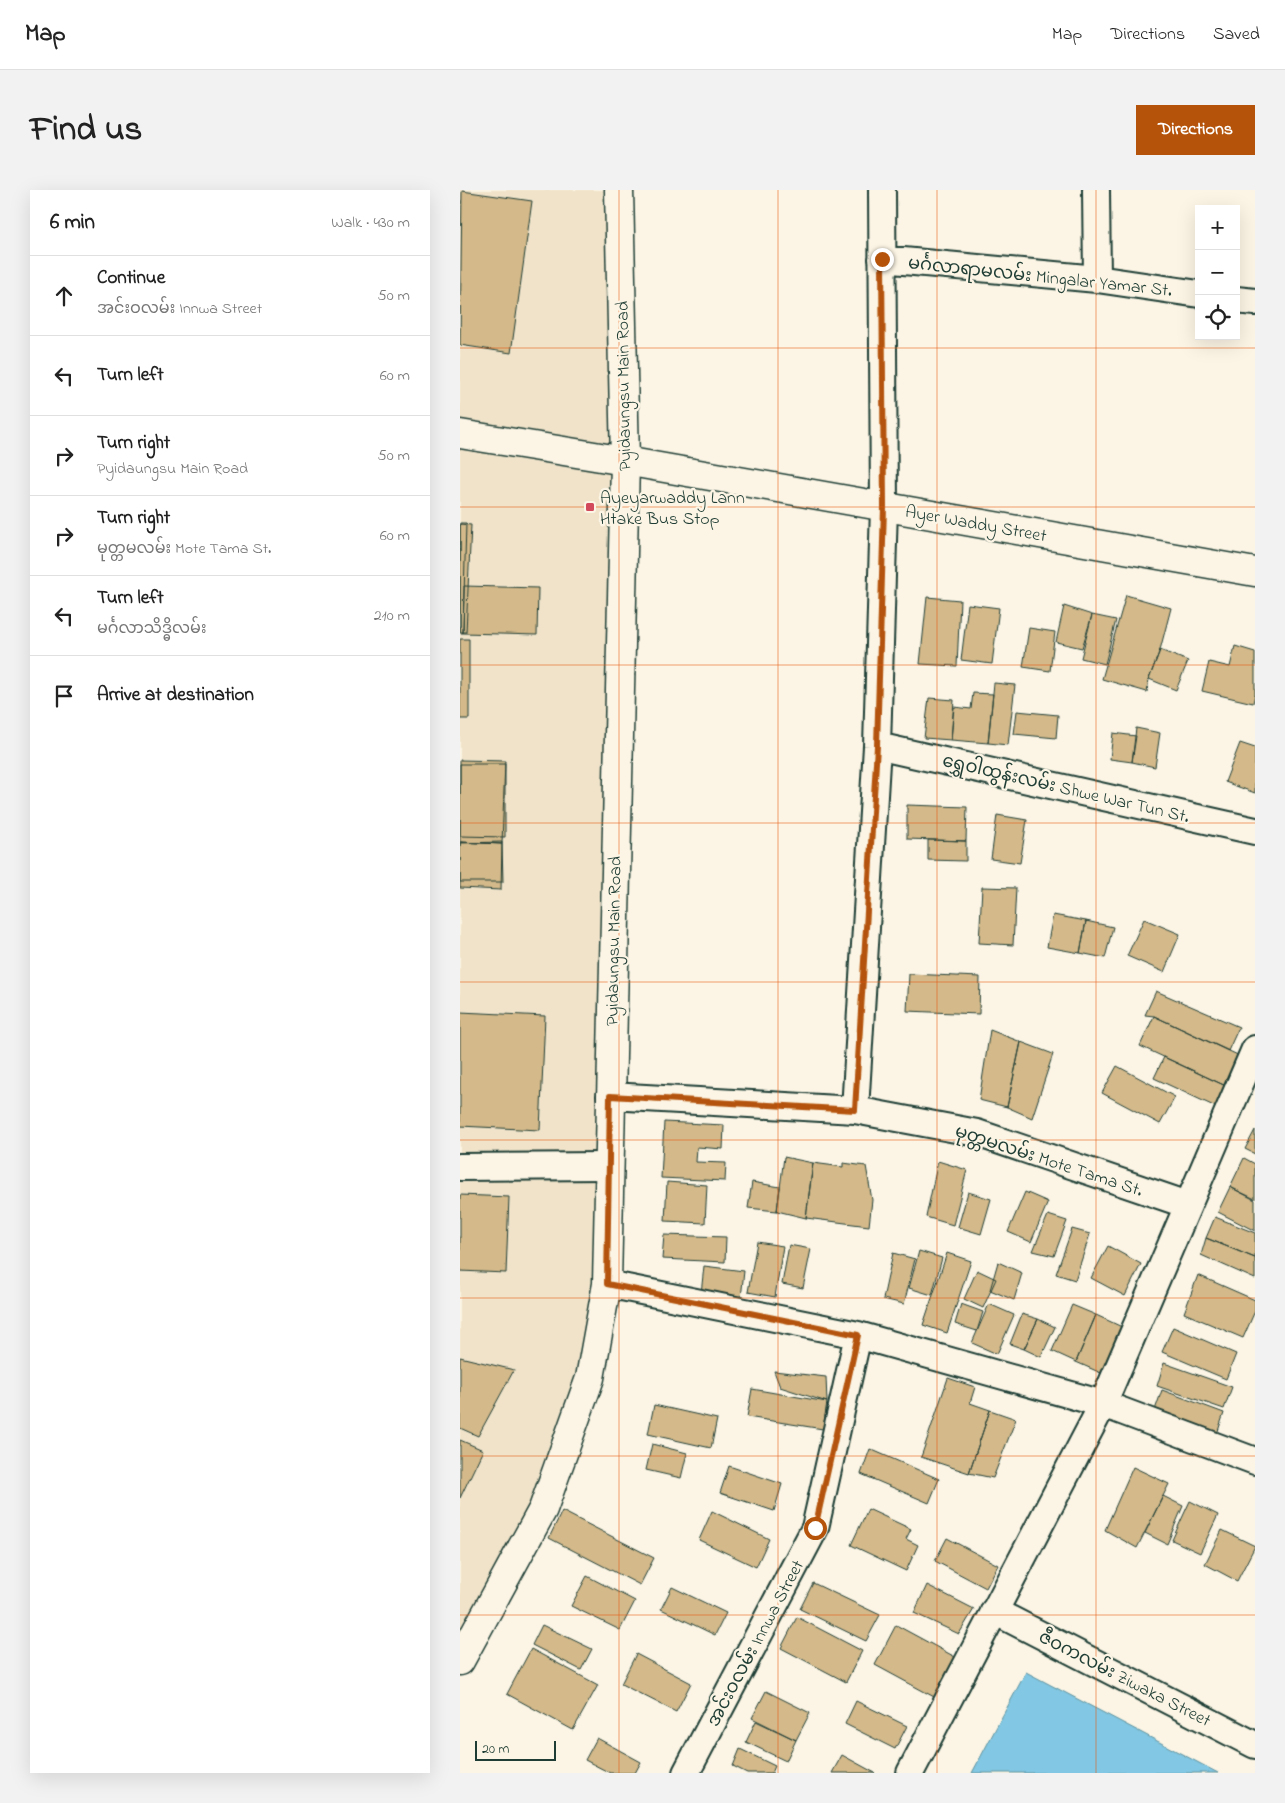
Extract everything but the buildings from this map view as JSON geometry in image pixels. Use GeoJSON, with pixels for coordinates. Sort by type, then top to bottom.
{"type":"FeatureCollection","features":[{"type":"Feature","properties":{"kind":"main road","name":"Pyidaungsu Main Road"},"geometry":{"type":"LineString","coordinates":[[460,1661],[543,1509],[590,1378],[607,1284],[608,1166],[625,461],[619,190]]}},
{"type":"Feature","properties":{"kind":"main road","name":"Ayer Waddy Street"},"geometry":{"type":"LineString","coordinates":[[460,434],[625,461],[1255,572]]}},
{"type":"Feature","properties":{"kind":"street"},"geometry":{"type":"LineString","coordinates":[[855,1110],[877,746],[884,507],[882,190]]}},
{"type":"Feature","properties":{"kind":"street"},"geometry":{"type":"LineString","coordinates":[[1096,190],[1097,279]]}},
{"type":"Feature","properties":{"kind":"street","name":"မင်္ဂလာရာမလမ်း Mingalar Yamar St."},"geometry":{"type":"LineString","coordinates":[[882,259],[1097,279],[1195,293]]}},
{"type":"Feature","properties":{"kind":"street"},"geometry":{"type":"LineString","coordinates":[[1240,300],[1255,302]]}},
{"type":"Feature","properties":{"kind":"street","name":"ရွှေဝါထွန်းလမ်း Shwe War Tun St."},"geometry":{"type":"LineString","coordinates":[[877,746],[1255,832]]}},
{"type":"Feature","properties":{"kind":"street"},"geometry":{"type":"LineString","coordinates":[[910,1773],[1103,1404],[1255,1049]]}},
{"type":"Feature","properties":{"kind":"street","name":"မုတ္တမလမ်း Mote Tama St."},"geometry":{"type":"LineString","coordinates":[[610,1096],[855,1110],[977,1133],[1188,1205]]}},
{"type":"Feature","properties":{"kind":"street"},"geometry":{"type":"LineString","coordinates":[[460,1167],[608,1166]]}},
{"type":"Feature","properties":{"kind":"street"},"geometry":{"type":"LineString","coordinates":[[607,1284],[858,1335],[1103,1404],[1255,1461]]}},
{"type":"Feature","properties":{"kind":"street","name":"အင်းဝလမ်း Innwa Street"},"geometry":{"type":"LineString","coordinates":[[686,1773],[815,1528],[858,1335]]}},
{"type":"Feature","properties":{"kind":"street","name":"ဇီဝကလမ်း Ziwaka Street"},"geometry":{"type":"LineString","coordinates":[[994,1611],[1255,1746]]}},
{"type":"Feature","properties":{"kind":"shaded area"},"geometry":{"type":"Polygon","coordinates":[[[460,190],[619,190],[625,461],[590,1378],[460,1661],[460,190]]]}},
{"type":"Feature","properties":{"kind":"water"},"geometry":{"type":"Polygon","coordinates":[[[1026,1672],[1218,1773],[972,1773],[1026,1672]]]}},
{"type":"Feature","properties":{"kind":"place","name":"Ayeyarwaddy Lann Htake Bus Stop"},"geometry":{"type":"Point","coordinates":[590,507]}},
{"type":"Feature","properties":{"kind":"route"},"geometry":{"type":"LineString","coordinates":[[815,1528],[858,1335],[607,1284],[610,1096],[855,1110],[877,746],[884,507],[882,259]]}}]}
